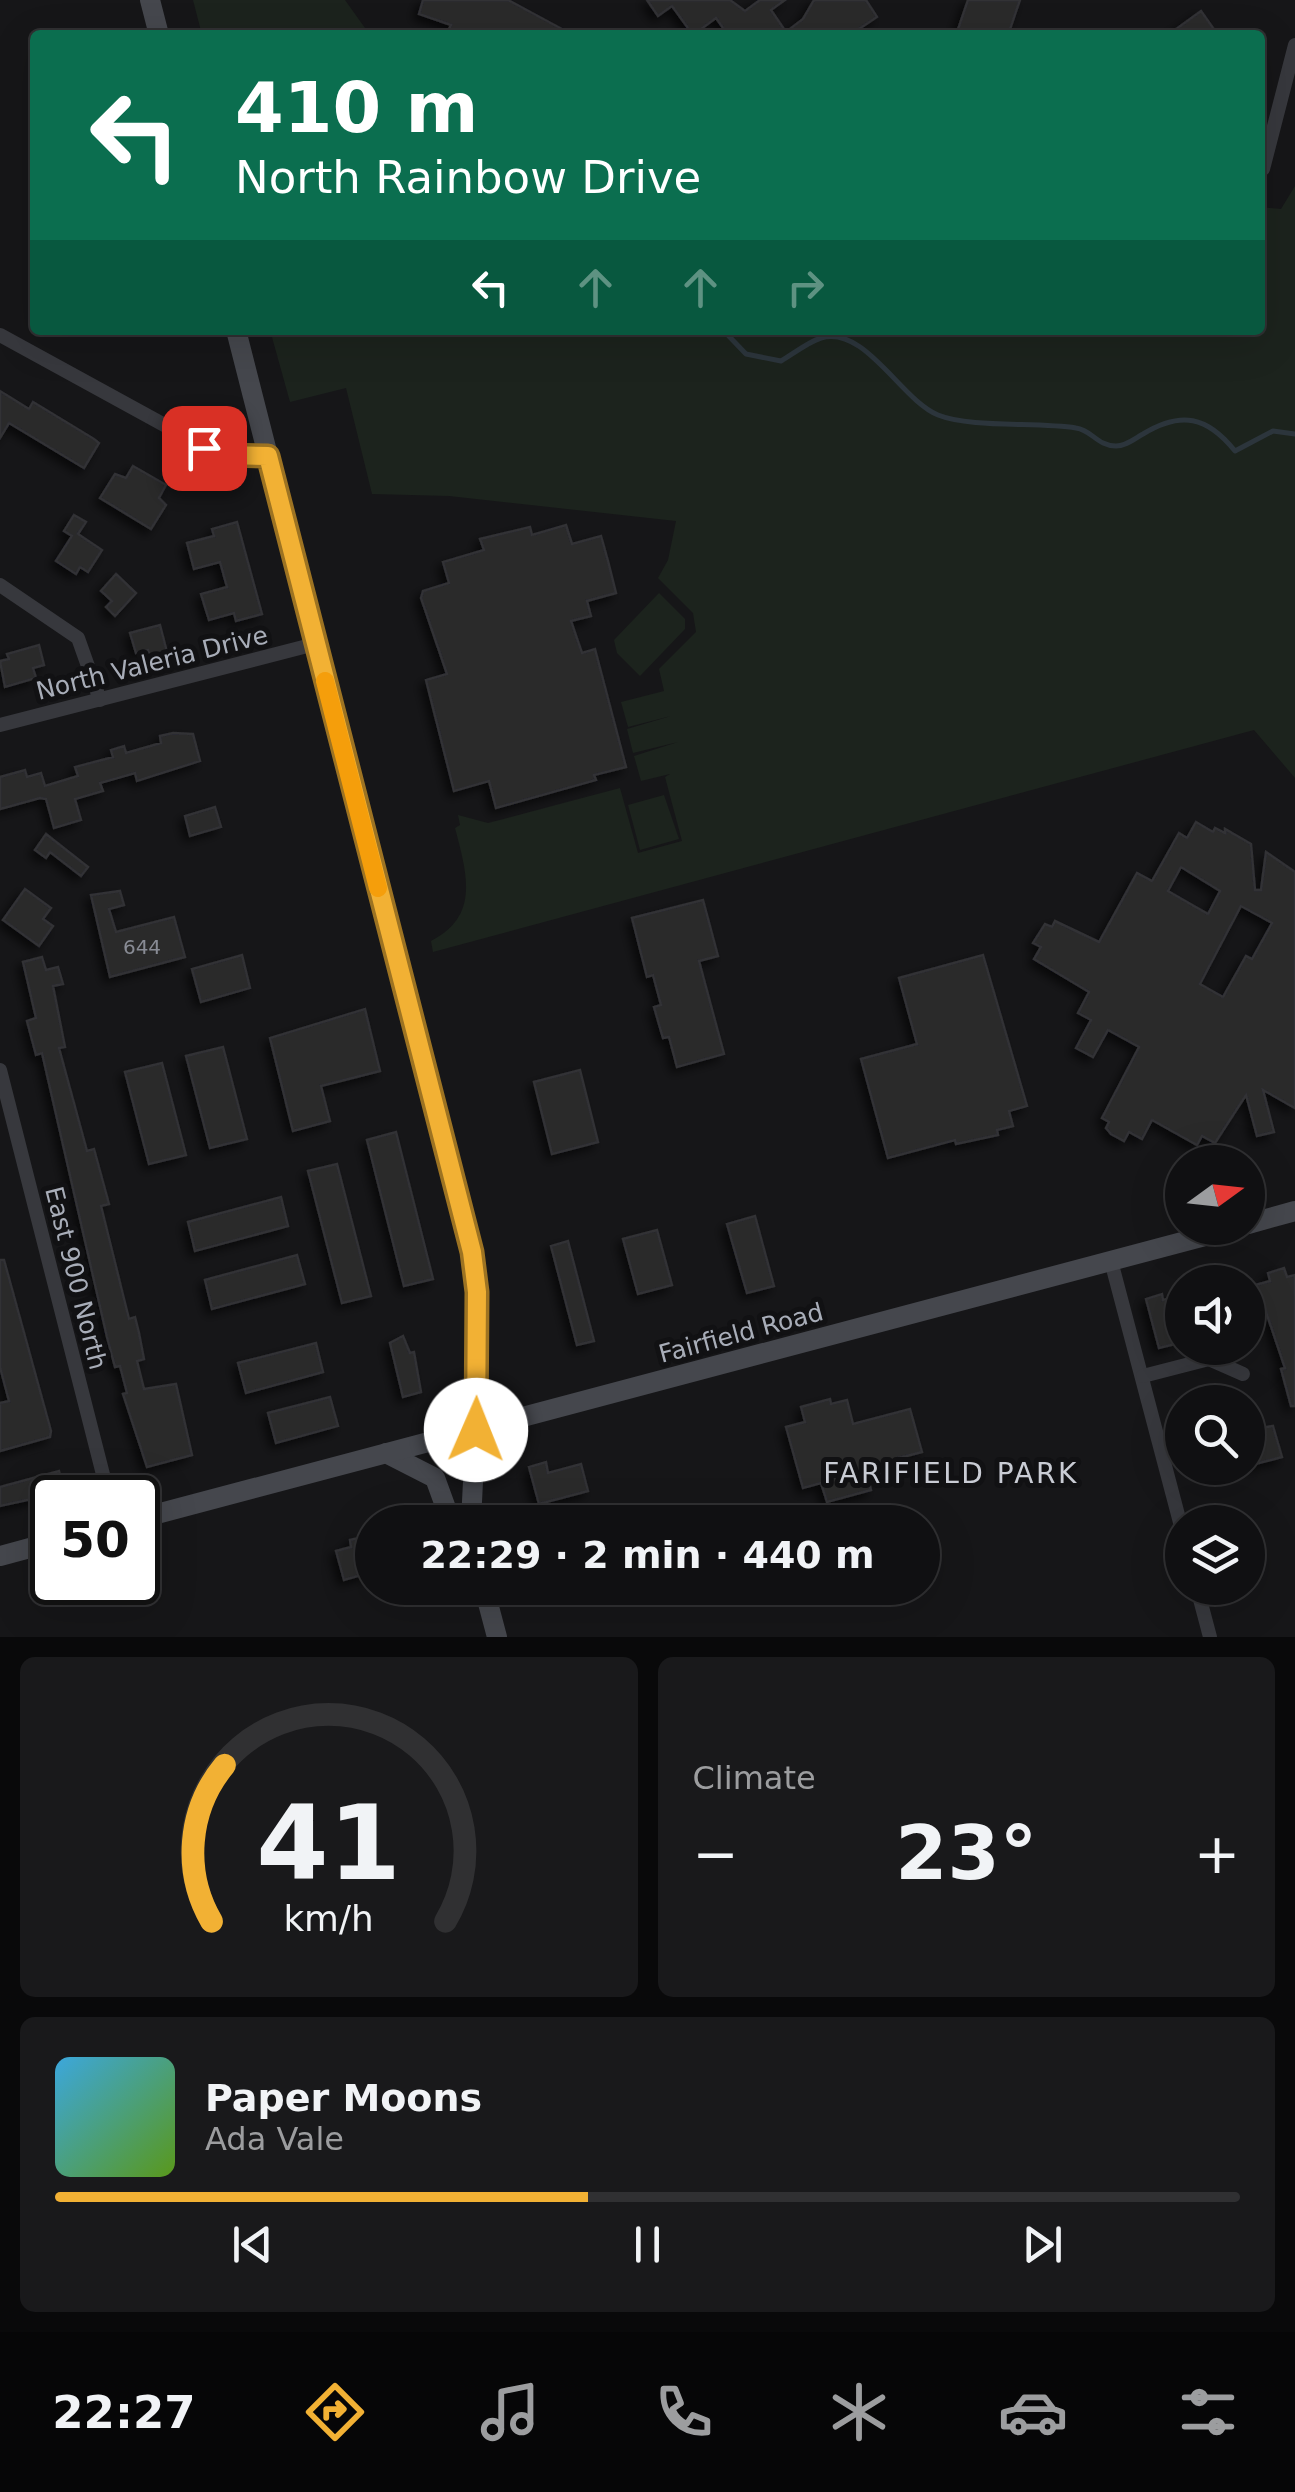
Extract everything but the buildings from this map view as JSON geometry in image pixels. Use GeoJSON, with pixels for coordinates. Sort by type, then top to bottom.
{"type":"FeatureCollection","features":[{"type":"Feature","properties":{"kind":"main road"},"geometry":{"type":"LineString","coordinates":[[150,0],[158,30]]}},
{"type":"Feature","properties":{"kind":"main road"},"geometry":{"type":"LineString","coordinates":[[237,335],[475,1268],[476,1430],[472,1505]]}},
{"type":"Feature","properties":{"kind":"main road"},"geometry":{"type":"LineString","coordinates":[[1265,1219],[1295,1211]]}},
{"type":"Feature","properties":{"kind":"main road","name":"Fairfield Road"},"geometry":{"type":"LineString","coordinates":[[160,1513],[1171,1245]]}},
{"type":"Feature","properties":{"kind":"main road"},"geometry":{"type":"LineString","coordinates":[[386,1453],[435,1478],[445,1505]]}},
{"type":"Feature","properties":{"kind":"main road"},"geometry":{"type":"LineString","coordinates":[[0,1556],[30,1548]]}},
{"type":"Feature","properties":{"kind":"main road"},"geometry":{"type":"LineString","coordinates":[[489,1605],[497,1637]]}},
{"type":"Feature","properties":{"kind":"street"},"geometry":{"type":"LineString","coordinates":[[1265,166],[1295,45]]}},
{"type":"Feature","properties":{"kind":"street"},"geometry":{"type":"LineString","coordinates":[[0,334],[213,452],[268,456]]}},
{"type":"Feature","properties":{"kind":"street"},"geometry":{"type":"LineString","coordinates":[[0,585],[78,638],[100,700]]}},
{"type":"Feature","properties":{"kind":"street","name":"North Valeria Drive"},"geometry":{"type":"LineString","coordinates":[[0,725],[315,644]]}},
{"type":"Feature","properties":{"kind":"street","name":"East 900 North"},"geometry":{"type":"LineString","coordinates":[[0,1070],[103,1475]]}},
{"type":"Feature","properties":{"kind":"street"},"geometry":{"type":"LineString","coordinates":[[1111,1261],[1176,1505]]}},
{"type":"Feature","properties":{"kind":"street"},"geometry":{"type":"LineString","coordinates":[[1143,1376],[1209,1359],[1243,1374]]}},
{"type":"Feature","properties":{"kind":"street"},"geometry":{"type":"LineString","coordinates":[[1202,1605],[1210,1637]]}},
{"type":"Feature","properties":{"kind":"shaded area"},"geometry":{"type":"Polygon","coordinates":[[[193,0],[345,0],[366,30],[201,30],[193,0]]]}},
{"type":"Feature","properties":{"kind":"shaded area"},"geometry":{"type":"Polygon","coordinates":[[[1295,186],[1295,778],[1254,730],[433,952],[431,941],[457,919],[466,892],[455,828],[460,825],[458,815],[488,823],[620,788],[638,853],[682,841],[665,777],[670,774],[641,781],[634,756],[678,742],[633,753],[627,729],[671,716],[628,727],[621,702],[664,691],[659,669],[696,632],[693,613],[658,578],[668,560],[676,521],[449,496],[372,494],[346,388],[290,402],[271,335],[1265,335],[1265,207],[1281,209],[1295,186]]]}},
{"type":"Feature","properties":{"kind":"shaded area"},"geometry":{"type":"Polygon","coordinates":[[[659,593],[685,619],[685,629],[640,676],[617,653],[614,640],[659,593]]]}},
{"type":"Feature","properties":{"kind":"shaded area"},"geometry":{"type":"Polygon","coordinates":[[[664,795],[679,839],[640,850],[628,805],[664,795]]]}},
{"type":"Feature","properties":{"kind":"waterway"},"geometry":{"type":"LineString","coordinates":[[728,335],[746,354],[781,361],[821,338],[853,342],[924,407],[952,419],[1076,428],[1116,446],[1181,420],[1204,424],[1235,451],[1273,431],[1295,434]]}},
{"type":"Feature","properties":{"kind":"slow traffic"},"geometry":{"type":"LineString","coordinates":[[325,681],[378,888]]}},
{"type":"Feature","properties":{"kind":"district","name":"FARIFIELD PARK"},"geometry":{"type":"Point","coordinates":[951,1473]}},
{"type":"Feature","properties":{"kind":"route"},"geometry":{"type":"LineString","coordinates":[[204,448],[226,455],[268,456],[472,1252],[478,1334],[476,1430]]}}]}
